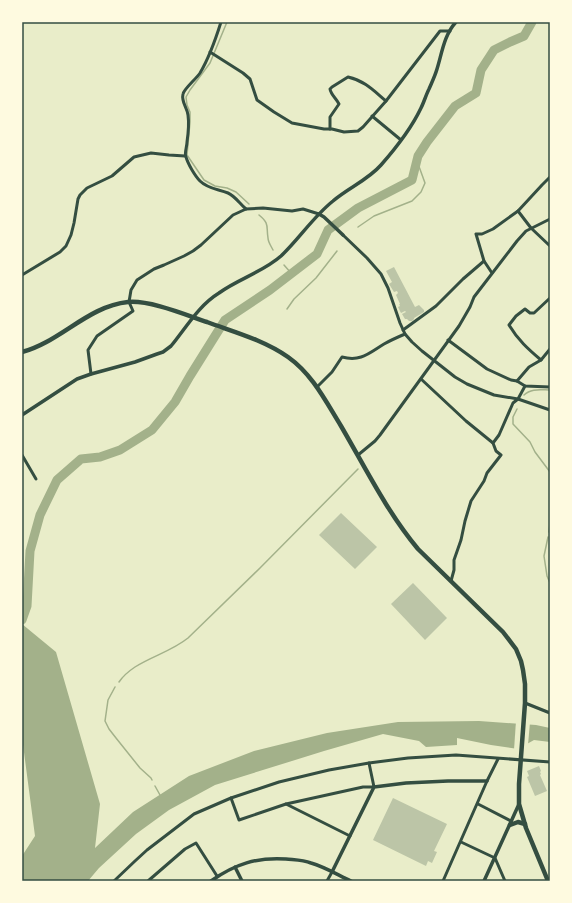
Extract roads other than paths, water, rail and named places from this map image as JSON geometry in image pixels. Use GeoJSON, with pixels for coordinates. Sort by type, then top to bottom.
{"type":"FeatureCollection","features":[{"type":"Feature","properties":{"kind":"main road"},"geometry":{"type":"LineString","coordinates":[[22,352],[33,349],[48,341],[100,310],[129,302],[146,303],[200,319],[274,348],[300,366],[317,386],[398,524],[418,549],[503,632],[516,649],[523,670],[525,704],[518,804],[548,881]]}},
{"type":"Feature","properties":{"kind":"main road"},"geometry":{"type":"LineString","coordinates":[[510,823],[518,822],[525,824]]}},
{"type":"Feature","properties":{"kind":"street"},"geometry":{"type":"LineString","coordinates":[[222,22],[212,53],[195,80],[185,90],[182,96],[183,104],[188,115],[185,156],[198,179],[212,189],[230,194],[246,209]]}},
{"type":"Feature","properties":{"kind":"street"},"geometry":{"type":"LineString","coordinates":[[22,415],[77,379],[163,352],[170,346],[205,303],[219,292],[248,277],[280,256],[319,214],[342,194],[366,178],[379,167],[410,128],[422,107],[450,31],[456,22]]}},
{"type":"Feature","properties":{"kind":"street"},"geometry":{"type":"LineString","coordinates":[[212,53],[250,79],[257,100],[292,123],[344,132],[358,131],[386,101],[440,31],[450,31]]}},
{"type":"Feature","properties":{"kind":"street"},"geometry":{"type":"LineString","coordinates":[[330,129],[330,118],[339,104],[337,98],[331,93],[330,90],[332,87],[348,77],[368,85],[386,101]]}},
{"type":"Feature","properties":{"kind":"street"},"geometry":{"type":"LineString","coordinates":[[372,116],[401,140]]}},
{"type":"Feature","properties":{"kind":"street"},"geometry":{"type":"LineString","coordinates":[[22,276],[60,252],[66,246],[71,236],[78,199],[87,188],[112,176],[134,157],[151,153],[185,156]]}},
{"type":"Feature","properties":{"kind":"street"},"geometry":{"type":"LineString","coordinates":[[492,273],[484,261],[476,234],[482,234],[493,229],[518,211],[550,178]]}},
{"type":"Feature","properties":{"kind":"street"},"geometry":{"type":"LineString","coordinates":[[91,374],[88,350],[97,336],[132,311],[129,302],[131,290],[137,280],[154,269],[193,251],[233,215],[246,209],[263,208],[292,211],[303,209],[324,217],[367,258],[381,274],[388,288],[404,334],[434,361],[467,384],[494,395],[518,399],[550,410]]}},
{"type":"Feature","properties":{"kind":"street"},"geometry":{"type":"LineString","coordinates":[[518,211],[531,228],[550,246]]}},
{"type":"Feature","properties":{"kind":"street"},"geometry":{"type":"LineString","coordinates":[[358,455],[380,435],[459,326],[467,314],[474,297],[517,241],[526,230],[550,219]]}},
{"type":"Feature","properties":{"kind":"street"},"geometry":{"type":"LineString","coordinates":[[403,330],[436,306],[463,279],[484,261]]}},
{"type":"Feature","properties":{"kind":"street"},"geometry":{"type":"LineString","coordinates":[[542,360],[516,337],[509,325],[516,316],[525,309],[530,313],[534,313],[550,298]]}},
{"type":"Feature","properties":{"kind":"street"},"geometry":{"type":"LineString","coordinates":[[317,386],[332,372],[342,357],[351,359],[368,355],[404,334]]}},
{"type":"Feature","properties":{"kind":"street"},"geometry":{"type":"LineString","coordinates":[[448,340],[487,369],[511,380],[517,381],[525,386],[550,387]]}},
{"type":"Feature","properties":{"kind":"street"},"geometry":{"type":"LineString","coordinates":[[517,381],[529,367],[542,360],[550,349]]}},
{"type":"Feature","properties":{"kind":"street"},"geometry":{"type":"LineString","coordinates":[[421,379],[466,422],[493,443],[496,451],[501,455],[487,473],[484,481],[472,500],[454,560],[454,570],[451,581]]}},
{"type":"Feature","properties":{"kind":"street"},"geometry":{"type":"LineString","coordinates":[[493,443],[507,419],[513,403],[518,399],[525,386]]}},
{"type":"Feature","properties":{"kind":"street"},"geometry":{"type":"LineString","coordinates":[[22,455],[36,480]]}},
{"type":"Feature","properties":{"kind":"street"},"geometry":{"type":"LineString","coordinates":[[525,704],[550,713]]}},
{"type":"Feature","properties":{"kind":"street"},"geometry":{"type":"LineString","coordinates":[[114,881],[147,850],[194,814],[231,798],[273,784],[329,770],[408,758],[456,755],[498,758],[521,757],[550,762]]}},
{"type":"Feature","properties":{"kind":"street"},"geometry":{"type":"LineString","coordinates":[[443,881],[498,758]]}},
{"type":"Feature","properties":{"kind":"street"},"geometry":{"type":"LineString","coordinates":[[327,881],[374,787],[370,763]]}},
{"type":"Feature","properties":{"kind":"street"},"geometry":{"type":"LineString","coordinates":[[231,798],[239,820],[286,804],[363,787],[413,782],[487,781]]}},
{"type":"Feature","properties":{"kind":"street"},"geometry":{"type":"LineString","coordinates":[[286,804],[350,836]]}},
{"type":"Feature","properties":{"kind":"street"},"geometry":{"type":"LineString","coordinates":[[478,804],[510,823]]}},
{"type":"Feature","properties":{"kind":"street"},"geometry":{"type":"LineString","coordinates":[[484,881],[518,804]]}},
{"type":"Feature","properties":{"kind":"street"},"geometry":{"type":"LineString","coordinates":[[461,842],[495,858],[505,881]]}},
{"type":"Feature","properties":{"kind":"street"},"geometry":{"type":"LineString","coordinates":[[148,881],[185,849],[196,843],[217,876]]}},
{"type":"Feature","properties":{"kind":"street"},"geometry":{"type":"LineString","coordinates":[[211,881],[217,876],[235,867],[269,858],[297,860],[311,863],[351,881]]}},
{"type":"Feature","properties":{"kind":"street"},"geometry":{"type":"LineString","coordinates":[[235,867],[242,881]]}},
{"type":"Feature","properties":{"kind":"waterway"},"geometry":{"type":"LineString","coordinates":[[227,22],[210,63],[186,97],[190,112],[187,155],[204,180],[215,186],[227,188],[236,192],[249,204]]}},
{"type":"Feature","properties":{"kind":"waterway"},"geometry":{"type":"LineString","coordinates":[[22,620],[27,606],[30,551],[40,515],[57,480],[81,459],[100,457],[120,450],[152,430],[175,402],[225,320],[270,290],[317,254],[328,230],[358,208],[412,180],[418,156],[455,106],[476,93],[481,70],[494,50],[524,36],[532,22]]}},
{"type":"Feature","properties":{"kind":"waterway"},"geometry":{"type":"LineString","coordinates":[[358,227],[374,216],[412,201],[421,192],[425,183],[417,161]]}},
{"type":"Feature","properties":{"kind":"waterway"},"geometry":{"type":"LineString","coordinates":[[259,215],[267,225],[268,241],[273,250]]}},
{"type":"Feature","properties":{"kind":"waterway"},"geometry":{"type":"LineString","coordinates":[[287,309],[294,299],[316,278],[337,251]]}},
{"type":"Feature","properties":{"kind":"waterway"},"geometry":{"type":"LineString","coordinates":[[284,265],[291,273]]}},
{"type":"Feature","properties":{"kind":"waterway"},"geometry":{"type":"LineString","coordinates":[[524,395],[533,390],[550,390]]}},
{"type":"Feature","properties":{"kind":"waterway"},"geometry":{"type":"LineString","coordinates":[[517,409],[513,417],[513,424],[530,442],[535,452],[550,472]]}},
{"type":"Feature","properties":{"kind":"waterway"},"geometry":{"type":"LineString","coordinates":[[119,682],[135,667],[182,643],[188,638],[358,469]]}},
{"type":"Feature","properties":{"kind":"waterway"},"geometry":{"type":"LineString","coordinates":[[549,532],[550,523]]}},
{"type":"Feature","properties":{"kind":"waterway"},"geometry":{"type":"LineString","coordinates":[[548,537],[544,556],[547,576],[550,583]]}},
{"type":"Feature","properties":{"kind":"waterway"},"geometry":{"type":"LineString","coordinates":[[115,687],[108,700],[105,721],[116,738],[140,768],[152,780]]}},
{"type":"Feature","properties":{"kind":"waterway"},"geometry":{"type":"LineString","coordinates":[[155,786],[160,795]]}}]}
